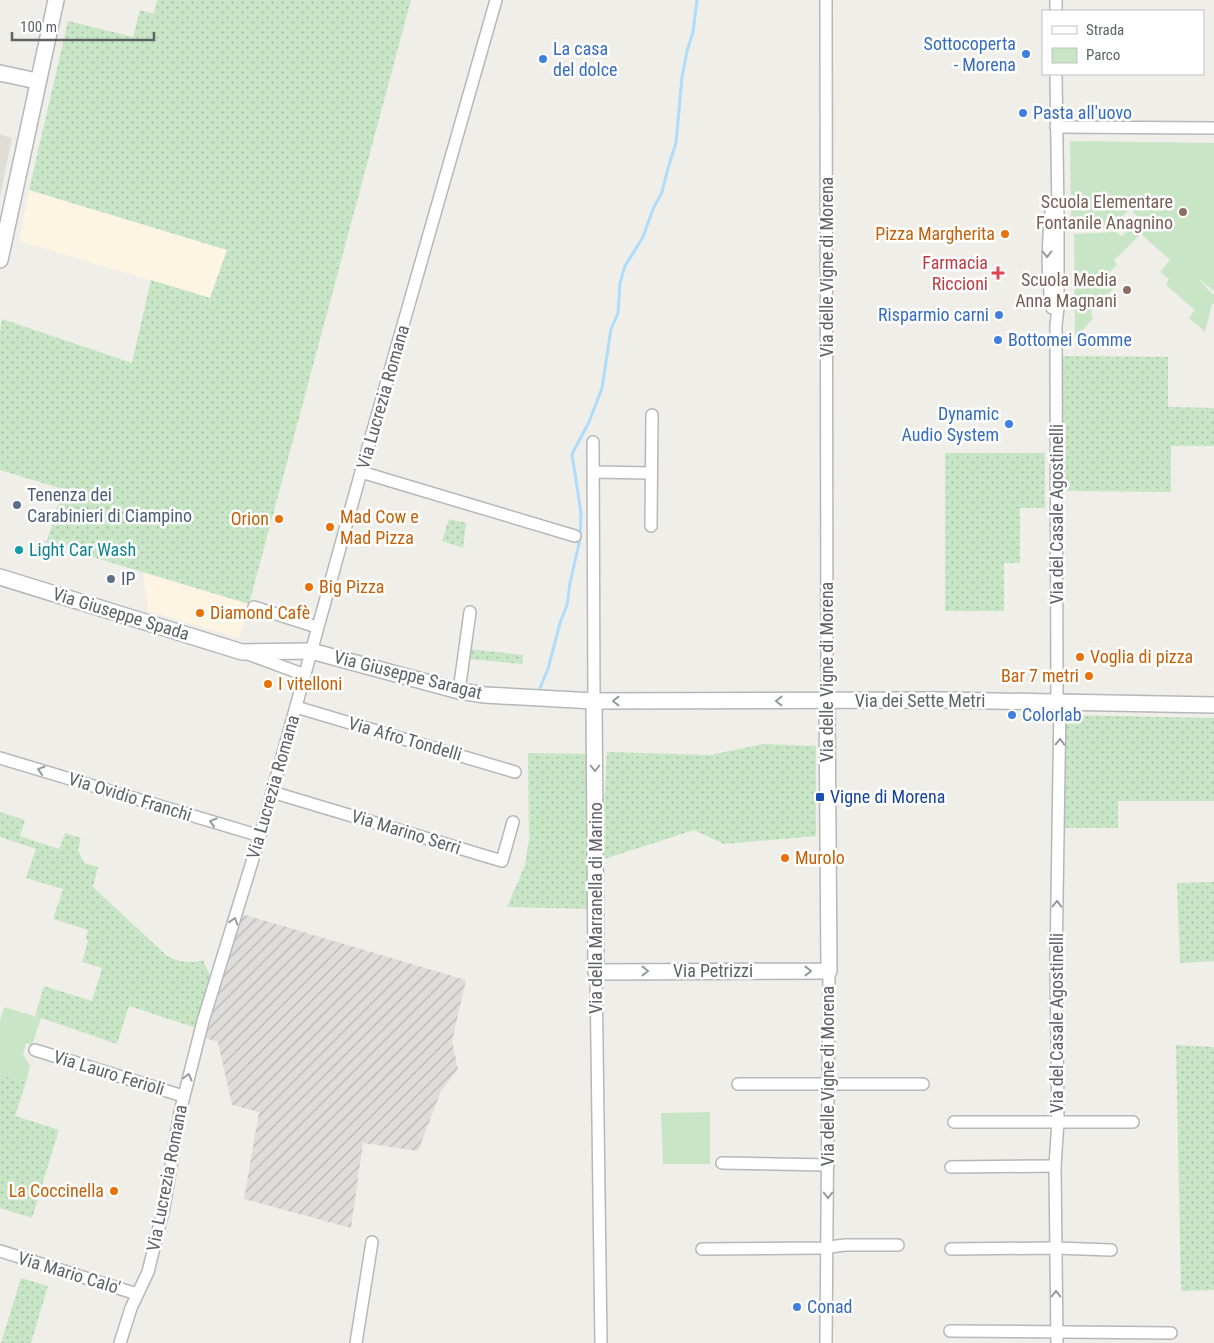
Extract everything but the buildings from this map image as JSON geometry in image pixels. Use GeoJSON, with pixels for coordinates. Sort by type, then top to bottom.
{"type":"FeatureCollection","features":[{"type":"Feature","properties":{"kind":"street"},"geometry":{"type":"LineString","coordinates":[[0,260],[56,0]]}},
{"type":"Feature","properties":{"kind":"street","name":"Via Lucrezia Romana"},"geometry":{"type":"LineString","coordinates":[[120,1343],[148,1272],[160,1224],[183,1096],[203,1021],[260,836],[317,627],[496,0]]}},
{"type":"Feature","properties":{"kind":"street","name":"Via delle Vigne di Morena"},"geometry":{"type":"LineString","coordinates":[[826,0],[829,971],[826,1343]]}},
{"type":"Feature","properties":{"kind":"street"},"geometry":{"type":"LineString","coordinates":[[0,73],[38,81]]}},
{"type":"Feature","properties":{"kind":"street","name":"Via del Casale Agostinelli"},"geometry":{"type":"LineString","coordinates":[[1056,75],[1056,171],[1047,252],[1049,290],[1056,325],[1059,703],[1056,964],[1058,1121],[1055,1166],[1056,1337]]}},
{"type":"Feature","properties":{"kind":"street"},"geometry":{"type":"LineString","coordinates":[[1056,127],[1214,128]]}},
{"type":"Feature","properties":{"kind":"street"},"geometry":{"type":"LineString","coordinates":[[651,526],[652,415]]}},
{"type":"Feature","properties":{"kind":"street","name":"Via della Marranella di Marino"},"geometry":{"type":"LineString","coordinates":[[593,442],[596,972],[601,1343]]}},
{"type":"Feature","properties":{"kind":"street"},"geometry":{"type":"LineString","coordinates":[[361,472],[575,536]]}},
{"type":"Feature","properties":{"kind":"street"},"geometry":{"type":"LineString","coordinates":[[593,472],[651,473]]}},
{"type":"Feature","properties":{"kind":"street","name":"Via Giuseppe Spada"},"geometry":{"type":"LineString","coordinates":[[0,577],[242,652],[305,675]]}},
{"type":"Feature","properties":{"kind":"street"},"geometry":{"type":"LineString","coordinates":[[254,607],[317,627]]}},
{"type":"Feature","properties":{"kind":"street"},"geometry":{"type":"LineString","coordinates":[[459,691],[470,612]]}},
{"type":"Feature","properties":{"kind":"street","name":"Via Giuseppe Spada"},"geometry":{"type":"LineString","coordinates":[[242,652],[311,651]]}},
{"type":"Feature","properties":{"kind":"street","name":"Via Giuseppe Saragat"},"geometry":{"type":"LineString","coordinates":[[311,651],[459,691],[485,695],[536,698]]}},
{"type":"Feature","properties":{"kind":"street","name":"Via dei Sette Metri"},"geometry":{"type":"LineString","coordinates":[[536,698],[594,701],[943,700],[1214,705]]}},
{"type":"Feature","properties":{"kind":"street","name":"Via Afro Tondelli"},"geometry":{"type":"LineString","coordinates":[[296,707],[515,772]]}},
{"type":"Feature","properties":{"kind":"street","name":"Via Ovidio Franchi"},"geometry":{"type":"LineString","coordinates":[[0,758],[260,836]]}},
{"type":"Feature","properties":{"kind":"street","name":"Via Marino Serri"},"geometry":{"type":"LineString","coordinates":[[272,792],[502,861],[513,822]]}},
{"type":"Feature","properties":{"kind":"street","name":"Via Petrizzi"},"geometry":{"type":"LineString","coordinates":[[596,972],[829,971]]}},
{"type":"Feature","properties":{"kind":"street","name":"Via Lauro Ferioli"},"geometry":{"type":"LineString","coordinates":[[35,1050],[183,1096]]}},
{"type":"Feature","properties":{"kind":"street"},"geometry":{"type":"LineString","coordinates":[[738,1084],[923,1084]]}},
{"type":"Feature","properties":{"kind":"street"},"geometry":{"type":"LineString","coordinates":[[954,1122],[1133,1122]]}},
{"type":"Feature","properties":{"kind":"street"},"geometry":{"type":"LineString","coordinates":[[722,1163],[828,1165]]}},
{"type":"Feature","properties":{"kind":"street"},"geometry":{"type":"LineString","coordinates":[[951,1167],[1055,1166]]}},
{"type":"Feature","properties":{"kind":"street"},"geometry":{"type":"LineString","coordinates":[[356,1343],[372,1242]]}},
{"type":"Feature","properties":{"kind":"street"},"geometry":{"type":"LineString","coordinates":[[702,1249],[898,1245]]}},
{"type":"Feature","properties":{"kind":"street"},"geometry":{"type":"LineString","coordinates":[[951,1249],[1056,1248],[1111,1250]]}},
{"type":"Feature","properties":{"kind":"street","name":"Via Mario Calo'"},"geometry":{"type":"LineString","coordinates":[[0,1251],[138,1294]]}},
{"type":"Feature","properties":{"kind":"street"},"geometry":{"type":"LineString","coordinates":[[950,1331],[1056,1337],[1171,1333]]}},
{"type":"Feature","properties":{"kind":"shaded area"},"geometry":{"type":"Polygon","coordinates":[[[0,134],[12,138],[0,197],[0,134]]]}},
{"type":"Feature","properties":{"kind":"shaded area"},"geometry":{"type":"Polygon","coordinates":[[[29,190],[227,250],[210,298],[19,241],[29,190]]]}},
{"type":"Feature","properties":{"kind":"shaded area"},"geometry":{"type":"Polygon","coordinates":[[[143,573],[249,604],[239,638],[148,611],[143,573]]]}},
{"type":"Feature","properties":{"kind":"shaded area"},"geometry":{"type":"Polygon","coordinates":[[[242,914],[466,980],[452,1041],[458,1069],[441,1091],[418,1151],[363,1143],[351,1228],[244,1199],[259,1112],[232,1105],[218,1042],[205,1038],[242,914]]]}},
{"type":"Feature","properties":{"kind":"green space"},"geometry":{"type":"Polygon","coordinates":[[[157,0],[411,0],[249,604],[43,542],[48,538],[63,489],[0,470],[0,331],[2,319],[132,363],[151,280],[210,298],[227,250],[29,190],[68,21],[133,37],[140,10],[154,14],[157,0]]]}},
{"type":"Feature","properties":{"kind":"green space"},"geometry":{"type":"Polygon","coordinates":[[[1070,141],[1214,143],[1214,291],[1199,279],[1214,294],[1214,304],[1212,304],[1205,332],[1189,318],[1195,310],[1166,285],[1169,279],[1160,272],[1170,260],[1141,234],[1114,260],[1117,265],[1109,273],[1118,284],[1091,312],[1093,318],[1075,339],[1074,234],[1115,232],[1122,236],[1140,219],[1130,209],[1112,226],[1113,229],[1071,230],[1070,141]]]}},
{"type":"Feature","properties":{"kind":"green space"},"geometry":{"type":"Polygon","coordinates":[[[1063,356],[1168,357],[1168,407],[1214,408],[1214,446],[1171,446],[1171,492],[1063,491],[1063,356]]]}},
{"type":"Feature","properties":{"kind":"green space"},"geometry":{"type":"Polygon","coordinates":[[[945,453],[1045,453],[1045,508],[1020,508],[1020,563],[1004,563],[1004,611],[945,611],[945,453]]]}},
{"type":"Feature","properties":{"kind":"green space"},"geometry":{"type":"Polygon","coordinates":[[[449,519],[466,523],[463,548],[442,541],[449,519]]]}},
{"type":"Feature","properties":{"kind":"green space"},"geometry":{"type":"Polygon","coordinates":[[[469,649],[523,655],[522,664],[469,659],[469,649]]]}},
{"type":"Feature","properties":{"kind":"green space"},"geometry":{"type":"Polygon","coordinates":[[[1066,715],[1214,718],[1214,801],[1118,801],[1118,828],[1064,828],[1066,715]]]}},
{"type":"Feature","properties":{"kind":"green space"},"geometry":{"type":"Polygon","coordinates":[[[763,744],[816,746],[816,836],[724,844],[694,830],[601,860],[607,752],[711,755],[763,744]]]}},
{"type":"Feature","properties":{"kind":"green space"},"geometry":{"type":"Polygon","coordinates":[[[528,753],[591,754],[591,909],[507,907],[525,865],[529,839],[528,753]]]}},
{"type":"Feature","properties":{"kind":"green space"},"geometry":{"type":"Polygon","coordinates":[[[0,812],[25,820],[20,836],[59,849],[65,833],[81,838],[78,850],[84,863],[98,867],[93,887],[167,956],[185,962],[203,960],[210,975],[196,1028],[129,1006],[117,1044],[35,1016],[44,986],[92,1001],[102,968],[82,962],[88,941],[86,938],[88,930],[53,919],[63,889],[26,878],[36,849],[0,837],[0,812]]]}},
{"type":"Feature","properties":{"kind":"green space"},"geometry":{"type":"Polygon","coordinates":[[[1214,882],[1214,961],[1180,963],[1177,883],[1214,882]]]}},
{"type":"Feature","properties":{"kind":"green space"},"geometry":{"type":"Polygon","coordinates":[[[4,1007],[41,1018],[32,1045],[26,1043],[23,1054],[30,1066],[26,1082],[0,1074],[0,1021],[4,1007]]]}},
{"type":"Feature","properties":{"kind":"green space"},"geometry":{"type":"Polygon","coordinates":[[[1176,1045],[1214,1047],[1214,1290],[1181,1291],[1176,1045]]]}},
{"type":"Feature","properties":{"kind":"green space"},"geometry":{"type":"Polygon","coordinates":[[[0,1074],[26,1082],[15,1116],[59,1130],[32,1218],[0,1208],[0,1074]]]}},
{"type":"Feature","properties":{"kind":"green space"},"geometry":{"type":"Polygon","coordinates":[[[710,1112],[710,1164],[663,1164],[661,1113],[710,1112]]]}},
{"type":"Feature","properties":{"kind":"green space"},"geometry":{"type":"Polygon","coordinates":[[[21,1278],[48,1286],[31,1343],[1,1343],[21,1278]]]}},
{"type":"Feature","properties":{"kind":"waterway"},"geometry":{"type":"LineString","coordinates":[[540,688],[548,669],[560,623],[567,605],[580,539],[581,513],[572,454],[589,422],[602,388],[611,329],[618,313],[620,283],[625,266],[643,237],[653,209],[662,192],[676,143],[682,77],[693,32],[697,0]]}},
{"type":"Feature","properties":{"kind":"place","name":"Sottocoperta - Morena"},"geometry":{"type":"Point","coordinates":[1026,54]}},
{"type":"Feature","properties":{"kind":"place","name":"La casa del dolce"},"geometry":{"type":"Point","coordinates":[543,59]}},
{"type":"Feature","properties":{"kind":"place","name":"Pasta all'uovo"},"geometry":{"type":"Point","coordinates":[1023,113]}},
{"type":"Feature","properties":{"kind":"place","name":"Scuola Elementare Fontanile Anagnino"},"geometry":{"type":"Point","coordinates":[1183,212]}},
{"type":"Feature","properties":{"kind":"place","name":"Pizza Margherita"},"geometry":{"type":"Point","coordinates":[1005,234]}},
{"type":"Feature","properties":{"kind":"place","name":"Farmacia Riccioni"},"geometry":{"type":"Point","coordinates":[998,273]}},
{"type":"Feature","properties":{"kind":"place","name":"Scuola Media Anna Magnani"},"geometry":{"type":"Point","coordinates":[1127,290]}},
{"type":"Feature","properties":{"kind":"place","name":"Risparmio carni"},"geometry":{"type":"Point","coordinates":[999,315]}},
{"type":"Feature","properties":{"kind":"place","name":"Bottomei Gomme"},"geometry":{"type":"Point","coordinates":[998,340]}},
{"type":"Feature","properties":{"kind":"place","name":"Dynamic Audio System"},"geometry":{"type":"Point","coordinates":[1009,424]}},
{"type":"Feature","properties":{"kind":"place","name":"Tenenza dei Carabinieri di Ciampino"},"geometry":{"type":"Point","coordinates":[17,505]}},
{"type":"Feature","properties":{"kind":"place","name":"Orion"},"geometry":{"type":"Point","coordinates":[279,519]}},
{"type":"Feature","properties":{"kind":"place","name":"Mad Cow e Mad Pizza"},"geometry":{"type":"Point","coordinates":[330,527]}},
{"type":"Feature","properties":{"kind":"place","name":"Light Car Wash"},"geometry":{"type":"Point","coordinates":[19,550]}},
{"type":"Feature","properties":{"kind":"place","name":"IP"},"geometry":{"type":"Point","coordinates":[111,579]}},
{"type":"Feature","properties":{"kind":"place","name":"Big Pizza"},"geometry":{"type":"Point","coordinates":[309,587]}},
{"type":"Feature","properties":{"kind":"place","name":"Diamond Cafè"},"geometry":{"type":"Point","coordinates":[200,613]}},
{"type":"Feature","properties":{"kind":"place","name":"Voglia di pizza"},"geometry":{"type":"Point","coordinates":[1080,657]}},
{"type":"Feature","properties":{"kind":"place","name":"Bar 7 metri"},"geometry":{"type":"Point","coordinates":[1089,676]}},
{"type":"Feature","properties":{"kind":"place","name":"I vitelloni"},"geometry":{"type":"Point","coordinates":[268,684]}},
{"type":"Feature","properties":{"kind":"place","name":"Colorlab"},"geometry":{"type":"Point","coordinates":[1012,715]}},
{"type":"Feature","properties":{"kind":"place","name":"Vigne di Morena"},"geometry":{"type":"Point","coordinates":[820,797]}},
{"type":"Feature","properties":{"kind":"place","name":"Murolo"},"geometry":{"type":"Point","coordinates":[785,858]}},
{"type":"Feature","properties":{"kind":"place","name":"La Coccinella"},"geometry":{"type":"Point","coordinates":[114,1191]}},
{"type":"Feature","properties":{"kind":"place","name":"Conad"},"geometry":{"type":"Point","coordinates":[797,1307]}}]}
